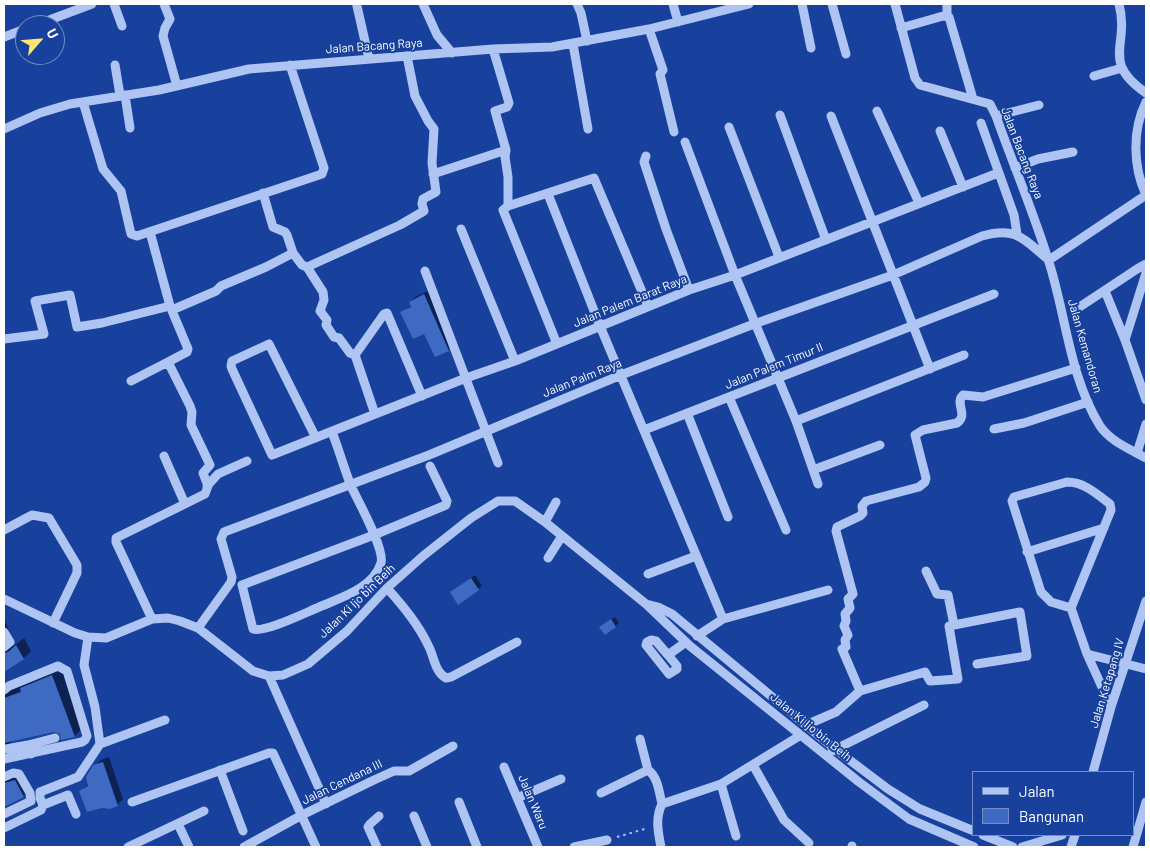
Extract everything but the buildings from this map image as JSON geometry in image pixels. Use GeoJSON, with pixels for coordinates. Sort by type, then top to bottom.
{"type":"FeatureCollection","features":[{"type":"Feature","properties":{"kind":"street"},"geometry":{"type":"LineString","coordinates":[[63,15],[92,4]]}},
{"type":"Feature","properties":{"kind":"street"},"geometry":{"type":"LineString","coordinates":[[114,4],[122,26]]}},
{"type":"Feature","properties":{"kind":"street"},"geometry":{"type":"LineString","coordinates":[[164,4],[170,19],[163,36],[177,86]]}},
{"type":"Feature","properties":{"kind":"street"},"geometry":{"type":"LineString","coordinates":[[423,4],[437,35],[452,53]]}},
{"type":"Feature","properties":{"kind":"street"},"geometry":{"type":"LineString","coordinates":[[577,4],[588,41]]}},
{"type":"Feature","properties":{"kind":"street"},"geometry":{"type":"LineString","coordinates":[[673,4],[678,22]]}},
{"type":"Feature","properties":{"kind":"street","name":"Jalan Bacang Raya"},"geometry":{"type":"LineString","coordinates":[[4,129],[40,113],[83,102],[177,86],[249,69],[493,49],[528,49],[573,44],[650,29],[726,6],[749,4]]}},
{"type":"Feature","properties":{"kind":"street"},"geometry":{"type":"LineString","coordinates":[[802,4],[811,48]]}},
{"type":"Feature","properties":{"kind":"street"},"geometry":{"type":"LineString","coordinates":[[832,4],[846,54]]}},
{"type":"Feature","properties":{"kind":"street","name":"Jalan Bacang Raya"},"geometry":{"type":"LineString","coordinates":[[895,4],[915,78],[920,85],[990,104],[1034,218]]}},
{"type":"Feature","properties":{"kind":"street"},"geometry":{"type":"LineString","coordinates":[[947,4],[947,16],[950,19],[973,99]]}},
{"type":"Feature","properties":{"kind":"street"},"geometry":{"type":"LineString","coordinates":[[1119,4],[1122,30],[1118,57],[1122,68],[1134,84],[1146,93]]}},
{"type":"Feature","properties":{"kind":"street"},"geometry":{"type":"LineString","coordinates":[[357,6],[369,59]]}},
{"type":"Feature","properties":{"kind":"street"},"geometry":{"type":"LineString","coordinates":[[901,28],[947,16]]}},
{"type":"Feature","properties":{"kind":"street"},"geometry":{"type":"LineString","coordinates":[[650,29],[663,70],[660,74],[674,132]]}},
{"type":"Feature","properties":{"kind":"street"},"geometry":{"type":"LineString","coordinates":[[573,44],[588,129]]}},
{"type":"Feature","properties":{"kind":"street"},"geometry":{"type":"LineString","coordinates":[[493,49],[509,103],[507,107],[495,111],[506,150],[508,206]]}},
{"type":"Feature","properties":{"kind":"street"},"geometry":{"type":"LineString","coordinates":[[307,267],[400,225],[424,211],[423,200],[436,192],[432,152],[435,136],[434,129],[415,96],[407,56]]}},
{"type":"Feature","properties":{"kind":"street"},"geometry":{"type":"LineString","coordinates":[[115,65],[130,128]]}},
{"type":"Feature","properties":{"kind":"street"},"geometry":{"type":"LineString","coordinates":[[83,102],[103,169],[121,191],[131,234],[137,236],[320,175],[324,170],[290,65]]}},
{"type":"Feature","properties":{"kind":"street"},"geometry":{"type":"LineString","coordinates":[[1094,76],[1122,68]]}},
{"type":"Feature","properties":{"kind":"street"},"geometry":{"type":"LineString","coordinates":[[981,123],[1014,215],[1017,234],[1048,260],[1146,195],[1137,135],[1140,115],[1146,102]]}},
{"type":"Feature","properties":{"kind":"street"},"geometry":{"type":"LineString","coordinates":[[996,116],[1039,105]]}},
{"type":"Feature","properties":{"kind":"street"},"geometry":{"type":"LineString","coordinates":[[877,111],[919,203]]}},
{"type":"Feature","properties":{"kind":"street"},"geometry":{"type":"LineString","coordinates":[[780,115],[826,240]]}},
{"type":"Feature","properties":{"kind":"street"},"geometry":{"type":"LineString","coordinates":[[831,116],[930,369]]}},
{"type":"Feature","properties":{"kind":"street"},"geometry":{"type":"LineString","coordinates":[[729,127],[779,257]]}},
{"type":"Feature","properties":{"kind":"street"},"geometry":{"type":"LineString","coordinates":[[940,131],[963,186]]}},
{"type":"Feature","properties":{"kind":"street"},"geometry":{"type":"LineString","coordinates":[[685,142],[754,324],[796,421],[818,484]]}},
{"type":"Feature","properties":{"kind":"street"},"geometry":{"type":"LineString","coordinates":[[433,174],[506,150]]}},
{"type":"Feature","properties":{"kind":"street"},"geometry":{"type":"LineString","coordinates":[[1015,168],[1038,159],[1073,152]]}},
{"type":"Feature","properties":{"kind":"street"},"geometry":{"type":"LineString","coordinates":[[646,156],[644,165],[689,290]]}},
{"type":"Feature","properties":{"kind":"street","name":"Jalan Palem Barat Raya"},"geometry":{"type":"LineString","coordinates":[[316,438],[269,344],[234,359],[232,369],[272,455],[332,432],[466,378],[515,361],[689,290],[735,275],[998,173]]}},
{"type":"Feature","properties":{"kind":"street"},"geometry":{"type":"LineString","coordinates":[[557,344],[503,210],[508,206],[592,179],[596,180],[648,306]]}},
{"type":"Feature","properties":{"kind":"street"},"geometry":{"type":"LineString","coordinates":[[263,194],[271,223],[275,228],[287,235],[293,252],[302,266],[307,267],[323,292],[324,300],[320,311],[327,320],[326,325],[334,337],[339,338],[350,353],[355,355],[375,414]]}},
{"type":"Feature","properties":{"kind":"street"},"geometry":{"type":"LineString","coordinates":[[548,194],[600,326],[723,619]]}},
{"type":"Feature","properties":{"kind":"street","name":"Jalan Kemandoran"},"geometry":{"type":"LineString","coordinates":[[1034,218],[1048,260],[1076,368],[1088,402],[1101,426],[1111,438],[1146,458]]}},
{"type":"Feature","properties":{"kind":"street"},"geometry":{"type":"LineString","coordinates":[[461,229],[515,361]]}},
{"type":"Feature","properties":{"kind":"street"},"geometry":{"type":"LineString","coordinates":[[131,381],[188,351],[171,308],[150,232]]}},
{"type":"Feature","properties":{"kind":"street","name":"Jalan Palm Raya"},"geometry":{"type":"LineString","coordinates":[[198,628],[231,582],[232,577],[220,539],[224,532],[429,456],[621,375],[754,324],[892,275],[982,236],[997,232],[1017,234]]}},
{"type":"Feature","properties":{"kind":"street"},"geometry":{"type":"LineString","coordinates":[[4,340],[44,334],[35,301],[70,295],[77,327],[102,323],[171,308],[216,291],[221,286],[266,267],[293,252]]}},
{"type":"Feature","properties":{"kind":"street"},"geometry":{"type":"LineString","coordinates":[[1076,310],[1146,264]]}},
{"type":"Feature","properties":{"kind":"street"},"geometry":{"type":"LineString","coordinates":[[425,272],[498,463]]}},
{"type":"Feature","properties":{"kind":"street"},"geometry":{"type":"LineString","coordinates":[[1125,340],[1146,273]]}},
{"type":"Feature","properties":{"kind":"street"},"geometry":{"type":"LineString","coordinates":[[1105,291],[1146,400]]}},
{"type":"Feature","properties":{"kind":"street","name":"Jalan Palem Timur II"},"geometry":{"type":"LineString","coordinates":[[644,430],[994,294]]}},
{"type":"Feature","properties":{"kind":"street"},"geometry":{"type":"LineString","coordinates":[[355,355],[384,314],[387,313],[422,396]]}},
{"type":"Feature","properties":{"kind":"street"},"geometry":{"type":"LineString","coordinates":[[796,421],[964,355]]}},
{"type":"Feature","properties":{"kind":"street"},"geometry":{"type":"LineString","coordinates":[[168,362],[190,406],[192,429],[209,463],[209,467],[203,473],[207,486]]}},
{"type":"Feature","properties":{"kind":"street"},"geometry":{"type":"LineString","coordinates":[[860,691],[842,649],[846,647],[845,640],[848,635],[844,626],[846,621],[845,614],[850,608],[848,599],[853,594],[836,531],[837,527],[860,516],[863,513],[862,506],[866,501],[919,487],[923,484],[926,478],[915,435],[923,430],[958,423],[963,417],[959,400],[961,396],[983,397],[1076,368]]}},
{"type":"Feature","properties":{"kind":"street"},"geometry":{"type":"LineString","coordinates":[[729,397],[786,530]]}},
{"type":"Feature","properties":{"kind":"street"},"geometry":{"type":"LineString","coordinates":[[994,429],[1024,423],[1088,402]]}},
{"type":"Feature","properties":{"kind":"street"},"geometry":{"type":"LineString","coordinates":[[687,413],[728,517]]}},
{"type":"Feature","properties":{"kind":"street"},"geometry":{"type":"LineString","coordinates":[[1137,453],[1146,424]]}},
{"type":"Feature","properties":{"kind":"street"},"geometry":{"type":"LineString","coordinates":[[332,432],[351,485],[374,535],[381,564],[370,580],[354,591],[298,616],[260,630],[253,629],[242,585],[374,535],[446,505],[446,501],[430,466]]}},
{"type":"Feature","properties":{"kind":"street"},"geometry":{"type":"LineString","coordinates":[[813,470],[880,445]]}},
{"type":"Feature","properties":{"kind":"street"},"geometry":{"type":"LineString","coordinates":[[164,456],[185,504]]}},
{"type":"Feature","properties":{"kind":"street"},"geometry":{"type":"LineString","coordinates":[[152,619],[116,542],[116,538],[205,494],[207,486],[218,474],[247,461]]}},
{"type":"Feature","properties":{"kind":"street"},"geometry":{"type":"LineString","coordinates":[[1071,608],[1051,602],[1041,592],[1012,501],[1014,498],[1066,482],[1075,482],[1083,485],[1110,504],[1111,510],[1071,608],[1087,654],[1111,707]]}},
{"type":"Feature","properties":{"kind":"street","name":"Jalan Ki Ijo bin Beih"},"geometry":{"type":"LineString","coordinates":[[269,676],[283,675],[308,664],[347,631],[387,588],[449,535],[498,501],[515,501],[545,522],[646,604],[686,642],[800,735],[909,819],[957,844],[974,847]]}},
{"type":"Feature","properties":{"kind":"street"},"geometry":{"type":"LineString","coordinates":[[545,522],[556,502]]}},
{"type":"Feature","properties":{"kind":"street"},"geometry":{"type":"LineString","coordinates":[[4,530],[32,515],[49,518],[77,565],[77,573],[53,622]]}},
{"type":"Feature","properties":{"kind":"street"},"geometry":{"type":"LineString","coordinates":[[1027,552],[1104,528]]}},
{"type":"Feature","properties":{"kind":"street"},"geometry":{"type":"LineString","coordinates":[[548,558],[562,536]]}},
{"type":"Feature","properties":{"kind":"street"},"geometry":{"type":"LineString","coordinates":[[648,574],[696,556]]}},
{"type":"Feature","properties":{"kind":"street"},"geometry":{"type":"LineString","coordinates":[[926,571],[937,594],[948,595],[954,625]]}},
{"type":"Feature","properties":{"kind":"street"},"geometry":{"type":"LineString","coordinates":[[387,588],[419,628],[430,647],[437,667],[442,676],[446,678],[518,642]]}},
{"type":"Feature","properties":{"kind":"street"},"geometry":{"type":"LineString","coordinates":[[697,636],[723,619],[828,590]]}},
{"type":"Feature","properties":{"kind":"street"},"geometry":{"type":"LineString","coordinates":[[4,598],[88,637],[106,638],[152,619],[168,618],[198,628],[253,671],[269,676],[326,804]]}},
{"type":"Feature","properties":{"kind":"street","name":"Jalan Ketapang IV"},"geometry":{"type":"LineString","coordinates":[[1093,771],[1111,707],[1146,601]]}},
{"type":"Feature","properties":{"kind":"street","name":"Jalan Ki Ijo bin Beih"},"geometry":{"type":"LineString","coordinates":[[646,604],[658,607],[672,614],[835,749],[888,789],[920,809],[972,830]]}},
{"type":"Feature","properties":{"kind":"street"},"geometry":{"type":"LineString","coordinates":[[806,725],[836,712],[860,691],[925,672],[930,681],[958,679],[949,626],[1020,612],[1027,656],[977,664]]}},
{"type":"Feature","properties":{"kind":"street"},"geometry":{"type":"LineString","coordinates":[[4,632],[10,642],[4,647]]}},
{"type":"Feature","properties":{"kind":"street"},"geometry":{"type":"LineString","coordinates":[[88,637],[84,665],[100,744]]}},
{"type":"Feature","properties":{"kind":"street"},"geometry":{"type":"LineString","coordinates":[[668,655],[686,642]]}},
{"type":"Feature","properties":{"kind":"street"},"geometry":{"type":"LineString","coordinates":[[1087,654],[1146,669]]}},
{"type":"Feature","properties":{"kind":"street"},"geometry":{"type":"LineString","coordinates":[[4,690],[9,686],[58,666],[62,668],[67,672],[87,736],[82,742]]}},
{"type":"Feature","properties":{"kind":"street"},"geometry":{"type":"LineString","coordinates":[[827,756],[835,749],[924,705]]}},
{"type":"Feature","properties":{"kind":"street"},"geometry":{"type":"LineString","coordinates":[[43,805],[40,792],[78,777],[100,744],[165,720]]}},
{"type":"Feature","properties":{"kind":"street"},"geometry":{"type":"LineString","coordinates":[[662,804],[721,784],[800,735]]}},
{"type":"Feature","properties":{"kind":"street"},"geometry":{"type":"LineString","coordinates":[[4,759],[55,738]]}},
{"type":"Feature","properties":{"kind":"street"},"geometry":{"type":"LineString","coordinates":[[640,739],[648,770],[653,773],[656,779],[662,804],[656,826],[661,847]]}},
{"type":"Feature","properties":{"kind":"street"},"geometry":{"type":"LineString","coordinates":[[6,749],[30,749],[82,742],[88,746],[70,751]]}},
{"type":"Feature","properties":{"kind":"street","name":"Jalan Cendana III"},"geometry":{"type":"LineString","coordinates":[[244,847],[302,815],[393,771],[409,771],[453,746]]}},
{"type":"Feature","properties":{"kind":"street"},"geometry":{"type":"LineString","coordinates":[[132,802],[273,753],[316,847]]}},
{"type":"Feature","properties":{"kind":"street"},"geometry":{"type":"LineString","coordinates":[[753,765],[784,820],[809,843]]}},
{"type":"Feature","properties":{"kind":"street","name":"Jalan Waru"},"geometry":{"type":"LineString","coordinates":[[504,767],[538,847]]}},
{"type":"Feature","properties":{"kind":"street"},"geometry":{"type":"LineString","coordinates":[[220,770],[243,830]]}},
{"type":"Feature","properties":{"kind":"street"},"geometry":{"type":"LineString","coordinates":[[601,793],[648,770]]}},
{"type":"Feature","properties":{"kind":"street"},"geometry":{"type":"LineString","coordinates":[[4,777],[13,773],[20,774],[30,793],[31,801],[4,814]]}},
{"type":"Feature","properties":{"kind":"street"},"geometry":{"type":"LineString","coordinates":[[517,798],[561,779]]}},
{"type":"Feature","properties":{"kind":"street"},"geometry":{"type":"LineString","coordinates":[[721,784],[736,836]]}},
{"type":"Feature","properties":{"kind":"street"},"geometry":{"type":"LineString","coordinates":[[4,828],[38,812],[43,808],[43,805],[68,795],[76,814]]}},
{"type":"Feature","properties":{"kind":"street"},"geometry":{"type":"LineString","coordinates":[[459,802],[477,847]]}},
{"type":"Feature","properties":{"kind":"street"},"geometry":{"type":"LineString","coordinates":[[1133,847],[1146,802]]}},
{"type":"Feature","properties":{"kind":"street"},"geometry":{"type":"LineString","coordinates":[[128,847],[204,811]]}},
{"type":"Feature","properties":{"kind":"street"},"geometry":{"type":"LineString","coordinates":[[377,847],[368,827],[379,816]]}},
{"type":"Feature","properties":{"kind":"street"},"geometry":{"type":"LineString","coordinates":[[414,816],[427,847]]}},
{"type":"Feature","properties":{"kind":"street"},"geometry":{"type":"LineString","coordinates":[[178,824],[190,847]]}},
{"type":"Feature","properties":{"kind":"street"},"geometry":{"type":"LineString","coordinates":[[986,836],[1013,847]]}},
{"type":"Feature","properties":{"kind":"street"},"geometry":{"type":"LineString","coordinates":[[1022,847],[1059,836]]}},
{"type":"Feature","properties":{"kind":"street"},"geometry":{"type":"LineString","coordinates":[[574,847],[608,840]]}},
{"type":"Feature","properties":{"kind":"path"},"geometry":{"type":"LineString","coordinates":[[608,840],[656,826]]}}]}
